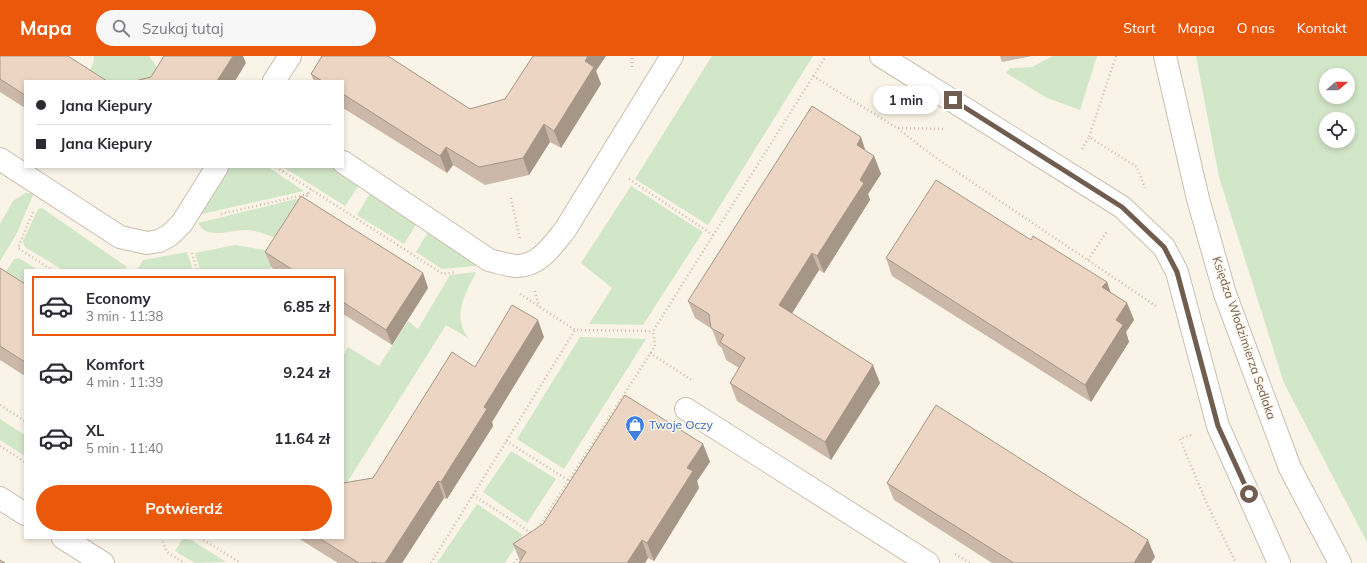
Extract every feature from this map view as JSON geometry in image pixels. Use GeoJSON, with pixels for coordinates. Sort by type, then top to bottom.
{"type":"FeatureCollection","features":[{"type":"Feature","properties":{"kind":"street"},"geometry":{"type":"LineString","coordinates":[[275,80],[290,56]]}},
{"type":"Feature","properties":{"kind":"street"},"geometry":{"type":"LineString","coordinates":[[344,163],[489,260],[516,266],[526,265],[544,256],[565,230],[672,56]]}},
{"type":"Feature","properties":{"kind":"street"},"geometry":{"type":"LineString","coordinates":[[881,56],[1122,207],[1164,247],[1177,272],[1218,426],[1279,563]]}},
{"type":"Feature","properties":{"kind":"street","name":"Księdza Włodzimierza Sedlaka"},"geometry":{"type":"LineString","coordinates":[[1165,56],[1198,199],[1225,294],[1290,468],[1340,563]]}},
{"type":"Feature","properties":{"kind":"street"},"geometry":{"type":"LineString","coordinates":[[0,159],[120,237],[147,243],[159,241],[170,235],[182,222],[216,168]]}},
{"type":"Feature","properties":{"kind":"street"},"geometry":{"type":"LineString","coordinates":[[686,409],[928,563]]}},
{"type":"Feature","properties":{"kind":"street"},"geometry":{"type":"LineString","coordinates":[[0,498],[24,513]]}},
{"type":"Feature","properties":{"kind":"street"},"geometry":{"type":"LineString","coordinates":[[65,539],[103,563]]}},
{"type":"Feature","properties":{"kind":"path"},"geometry":{"type":"LineString","coordinates":[[529,540],[655,346],[653,331],[826,56]]}},
{"type":"Feature","properties":{"kind":"path"},"geometry":{"type":"LineString","coordinates":[[1116,56],[1089,138],[1137,167],[1150,204],[1138,221]]}},
{"type":"Feature","properties":{"kind":"path"},"geometry":{"type":"LineString","coordinates":[[813,76],[897,128],[936,158],[1191,329]]}},
{"type":"Feature","properties":{"kind":"path"},"geometry":{"type":"LineString","coordinates":[[897,128],[952,130]]}},
{"type":"Feature","properties":{"kind":"path"},"geometry":{"type":"LineString","coordinates":[[606,164],[714,235]]}},
{"type":"Feature","properties":{"kind":"path"},"geometry":{"type":"LineString","coordinates":[[278,168],[443,274],[482,269],[489,260]]}},
{"type":"Feature","properties":{"kind":"path"},"geometry":{"type":"LineString","coordinates":[[43,187],[18,248],[50,269]]}},
{"type":"Feature","properties":{"kind":"path"},"geometry":{"type":"LineString","coordinates":[[300,207],[311,189]]}},
{"type":"Feature","properties":{"kind":"path"},"geometry":{"type":"LineString","coordinates":[[182,222],[308,194]]}},
{"type":"Feature","properties":{"kind":"path"},"geometry":{"type":"LineString","coordinates":[[1088,260],[1122,207]]}},
{"type":"Feature","properties":{"kind":"path"},"geometry":{"type":"LineString","coordinates":[[514,290],[575,330],[653,331]]}},
{"type":"Feature","properties":{"kind":"path"},"geometry":{"type":"LineString","coordinates":[[431,563],[575,330]]}},
{"type":"Feature","properties":{"kind":"path"},"geometry":{"type":"LineString","coordinates":[[0,406],[24,420]]}},
{"type":"Feature","properties":{"kind":"path"},"geometry":{"type":"LineString","coordinates":[[506,441],[568,480]]}},
{"type":"Feature","properties":{"kind":"path"},"geometry":{"type":"LineString","coordinates":[[0,446],[24,461]]}},
{"type":"Feature","properties":{"kind":"path"},"geometry":{"type":"LineString","coordinates":[[473,495],[533,534]]}},
{"type":"Feature","properties":{"kind":"path"},"geometry":{"type":"LineString","coordinates":[[161,539],[167,552],[184,563]]}},
{"type":"Feature","properties":{"kind":"path"},"geometry":{"type":"LineString","coordinates":[[202,539],[241,563]]}},
{"type":"Feature","properties":{"kind":"path"},"geometry":{"type":"LineString","coordinates":[[514,563],[522,552]]}},
{"type":"Feature","properties":{"kind":"green space"},"geometry":{"type":"Polygon","coordinates":[[[94,56],[149,56],[166,80],[86,80],[94,61],[94,56]]]}},
{"type":"Feature","properties":{"kind":"green space"},"geometry":{"type":"Polygon","coordinates":[[[712,56],[813,56],[708,225],[635,179],[712,56]]]}},
{"type":"Feature","properties":{"kind":"green space"},"geometry":{"type":"Polygon","coordinates":[[[1053,56],[1097,56],[1080,110],[1047,98],[1006,73],[1010,68],[1032,67],[1053,56]]]}},
{"type":"Feature","properties":{"kind":"green space"},"geometry":{"type":"Polygon","coordinates":[[[1196,56],[1367,56],[1367,542],[1284,383],[1219,177],[1196,56]]]}},
{"type":"Feature","properties":{"kind":"green space"},"geometry":{"type":"Polygon","coordinates":[[[228,168],[270,168],[304,191],[198,215],[228,168]]]}},
{"type":"Feature","properties":{"kind":"green space"},"geometry":{"type":"Polygon","coordinates":[[[285,168],[340,168],[361,182],[345,206],[285,168]]]}},
{"type":"Feature","properties":{"kind":"green space"},"geometry":{"type":"Polygon","coordinates":[[[631,186],[703,232],[643,325],[589,324],[612,288],[581,263],[631,186]]]}},
{"type":"Feature","properties":{"kind":"green space"},"geometry":{"type":"Polygon","coordinates":[[[372,190],[419,220],[404,244],[357,215],[372,190]]]}},
{"type":"Feature","properties":{"kind":"green space"},"geometry":{"type":"Polygon","coordinates":[[[25,193],[34,193],[16,235],[0,261],[0,224],[13,201],[25,193]]]}},
{"type":"Feature","properties":{"kind":"green space"},"geometry":{"type":"Polygon","coordinates":[[[300,198],[275,238],[248,230],[220,233],[207,232],[198,223],[300,198]]]}},
{"type":"Feature","properties":{"kind":"green space"},"geometry":{"type":"Polygon","coordinates":[[[42,208],[127,267],[126,269],[61,269],[25,247],[23,241],[38,209],[42,208]]]}},
{"type":"Feature","properties":{"kind":"green space"},"geometry":{"type":"Polygon","coordinates":[[[431,227],[471,253],[476,266],[442,269],[416,252],[431,227]]]}},
{"type":"Feature","properties":{"kind":"green space"},"geometry":{"type":"Polygon","coordinates":[[[235,245],[265,250],[277,257],[270,269],[200,269],[195,253],[235,245]]]}},
{"type":"Feature","properties":{"kind":"green space"},"geometry":{"type":"Polygon","coordinates":[[[187,252],[193,269],[138,269],[143,260],[187,252]]]}},
{"type":"Feature","properties":{"kind":"green space"},"geometry":{"type":"Polygon","coordinates":[[[19,258],[36,269],[24,269],[24,296],[0,281],[14,259],[19,258]]]}},
{"type":"Feature","properties":{"kind":"green space"},"geometry":{"type":"Polygon","coordinates":[[[476,272],[464,297],[461,313],[463,329],[468,338],[446,325],[344,487],[344,354],[348,347],[379,366],[408,321],[418,329],[450,275],[476,272]]]}},
{"type":"Feature","properties":{"kind":"green space"},"geometry":{"type":"Polygon","coordinates":[[[580,337],[646,339],[564,469],[517,439],[580,337]]]}},
{"type":"Feature","properties":{"kind":"green space"},"geometry":{"type":"Polygon","coordinates":[[[0,419],[24,434],[24,455],[0,440],[0,419]]]}},
{"type":"Feature","properties":{"kind":"green space"},"geometry":{"type":"Polygon","coordinates":[[[511,451],[556,479],[527,523],[483,492],[511,451]]]}},
{"type":"Feature","properties":{"kind":"green space"},"geometry":{"type":"Polygon","coordinates":[[[477,504],[523,535],[505,563],[437,563],[477,504]]]}},
{"type":"Feature","properties":{"kind":"green space"},"geometry":{"type":"Polygon","coordinates":[[[182,539],[190,539],[226,562],[195,563],[175,551],[182,539]]]}},
{"type":"Feature","properties":{"kind":"building"},"geometry":{"type":"Polygon","coordinates":[[[0,56],[68,56],[105,80],[24,80],[24,94],[0,79],[0,56]]]}},
{"type":"Feature","properties":{"kind":"building"},"geometry":{"type":"Polygon","coordinates":[[[164,56],[233,56],[218,80],[139,80],[151,77],[164,56]]]}},
{"type":"Feature","properties":{"kind":"building"},"geometry":{"type":"Polygon","coordinates":[[[322,56],[388,56],[470,109],[505,99],[533,56],[588,56],[585,61],[594,67],[554,131],[544,124],[523,158],[479,167],[446,147],[440,156],[344,95],[344,80],[320,80],[311,74],[322,56]]]}},
{"type":"Feature","properties":{"kind":"building"},"geometry":{"type":"Polygon","coordinates":[[[812,106],[861,137],[857,145],[874,156],[860,180],[864,183],[817,256],[812,253],[779,305],[873,365],[825,442],[730,383],[745,358],[720,342],[724,335],[711,328],[709,314],[688,301],[812,106]]]}},
{"type":"Feature","properties":{"kind":"building"},"geometry":{"type":"Polygon","coordinates":[[[936,180],[1031,240],[1033,236],[1107,282],[1102,287],[1127,303],[1116,320],[1123,325],[1085,385],[886,258],[936,180]]]}},
{"type":"Feature","properties":{"kind":"building"},"geometry":{"type":"Polygon","coordinates":[[[301,196],[423,273],[386,330],[344,303],[344,269],[291,269],[265,252],[301,196]]]}},
{"type":"Feature","properties":{"kind":"building"},"geometry":{"type":"Polygon","coordinates":[[[0,268],[24,283],[24,361],[0,346],[0,268]]]}},
{"type":"Feature","properties":{"kind":"building"},"geometry":{"type":"Polygon","coordinates":[[[512,305],[538,320],[484,407],[487,409],[441,482],[438,481],[385,563],[359,563],[321,539],[344,539],[344,483],[373,478],[452,352],[475,367],[512,305]]]}},
{"type":"Feature","properties":{"kind":"building"},"geometry":{"type":"Polygon","coordinates":[[[625,395],[703,444],[687,468],[693,471],[647,543],[642,540],[627,563],[519,563],[526,552],[513,544],[543,524],[625,395]]]}},
{"type":"Feature","properties":{"kind":"building"},"geometry":{"type":"Polygon","coordinates":[[[936,405],[1148,540],[1134,563],[1014,563],[887,483],[936,405]]]}},
{"type":"Feature","properties":{"kind":"place","name":"Twoje Oczy"},"geometry":{"type":"Point","coordinates":[635,442]}},
{"type":"Feature","properties":{"kind":"route"},"geometry":{"type":"LineString","coordinates":[[953,100],[1122,207],[1164,247],[1177,272],[1218,426],[1249,494]]}}]}
